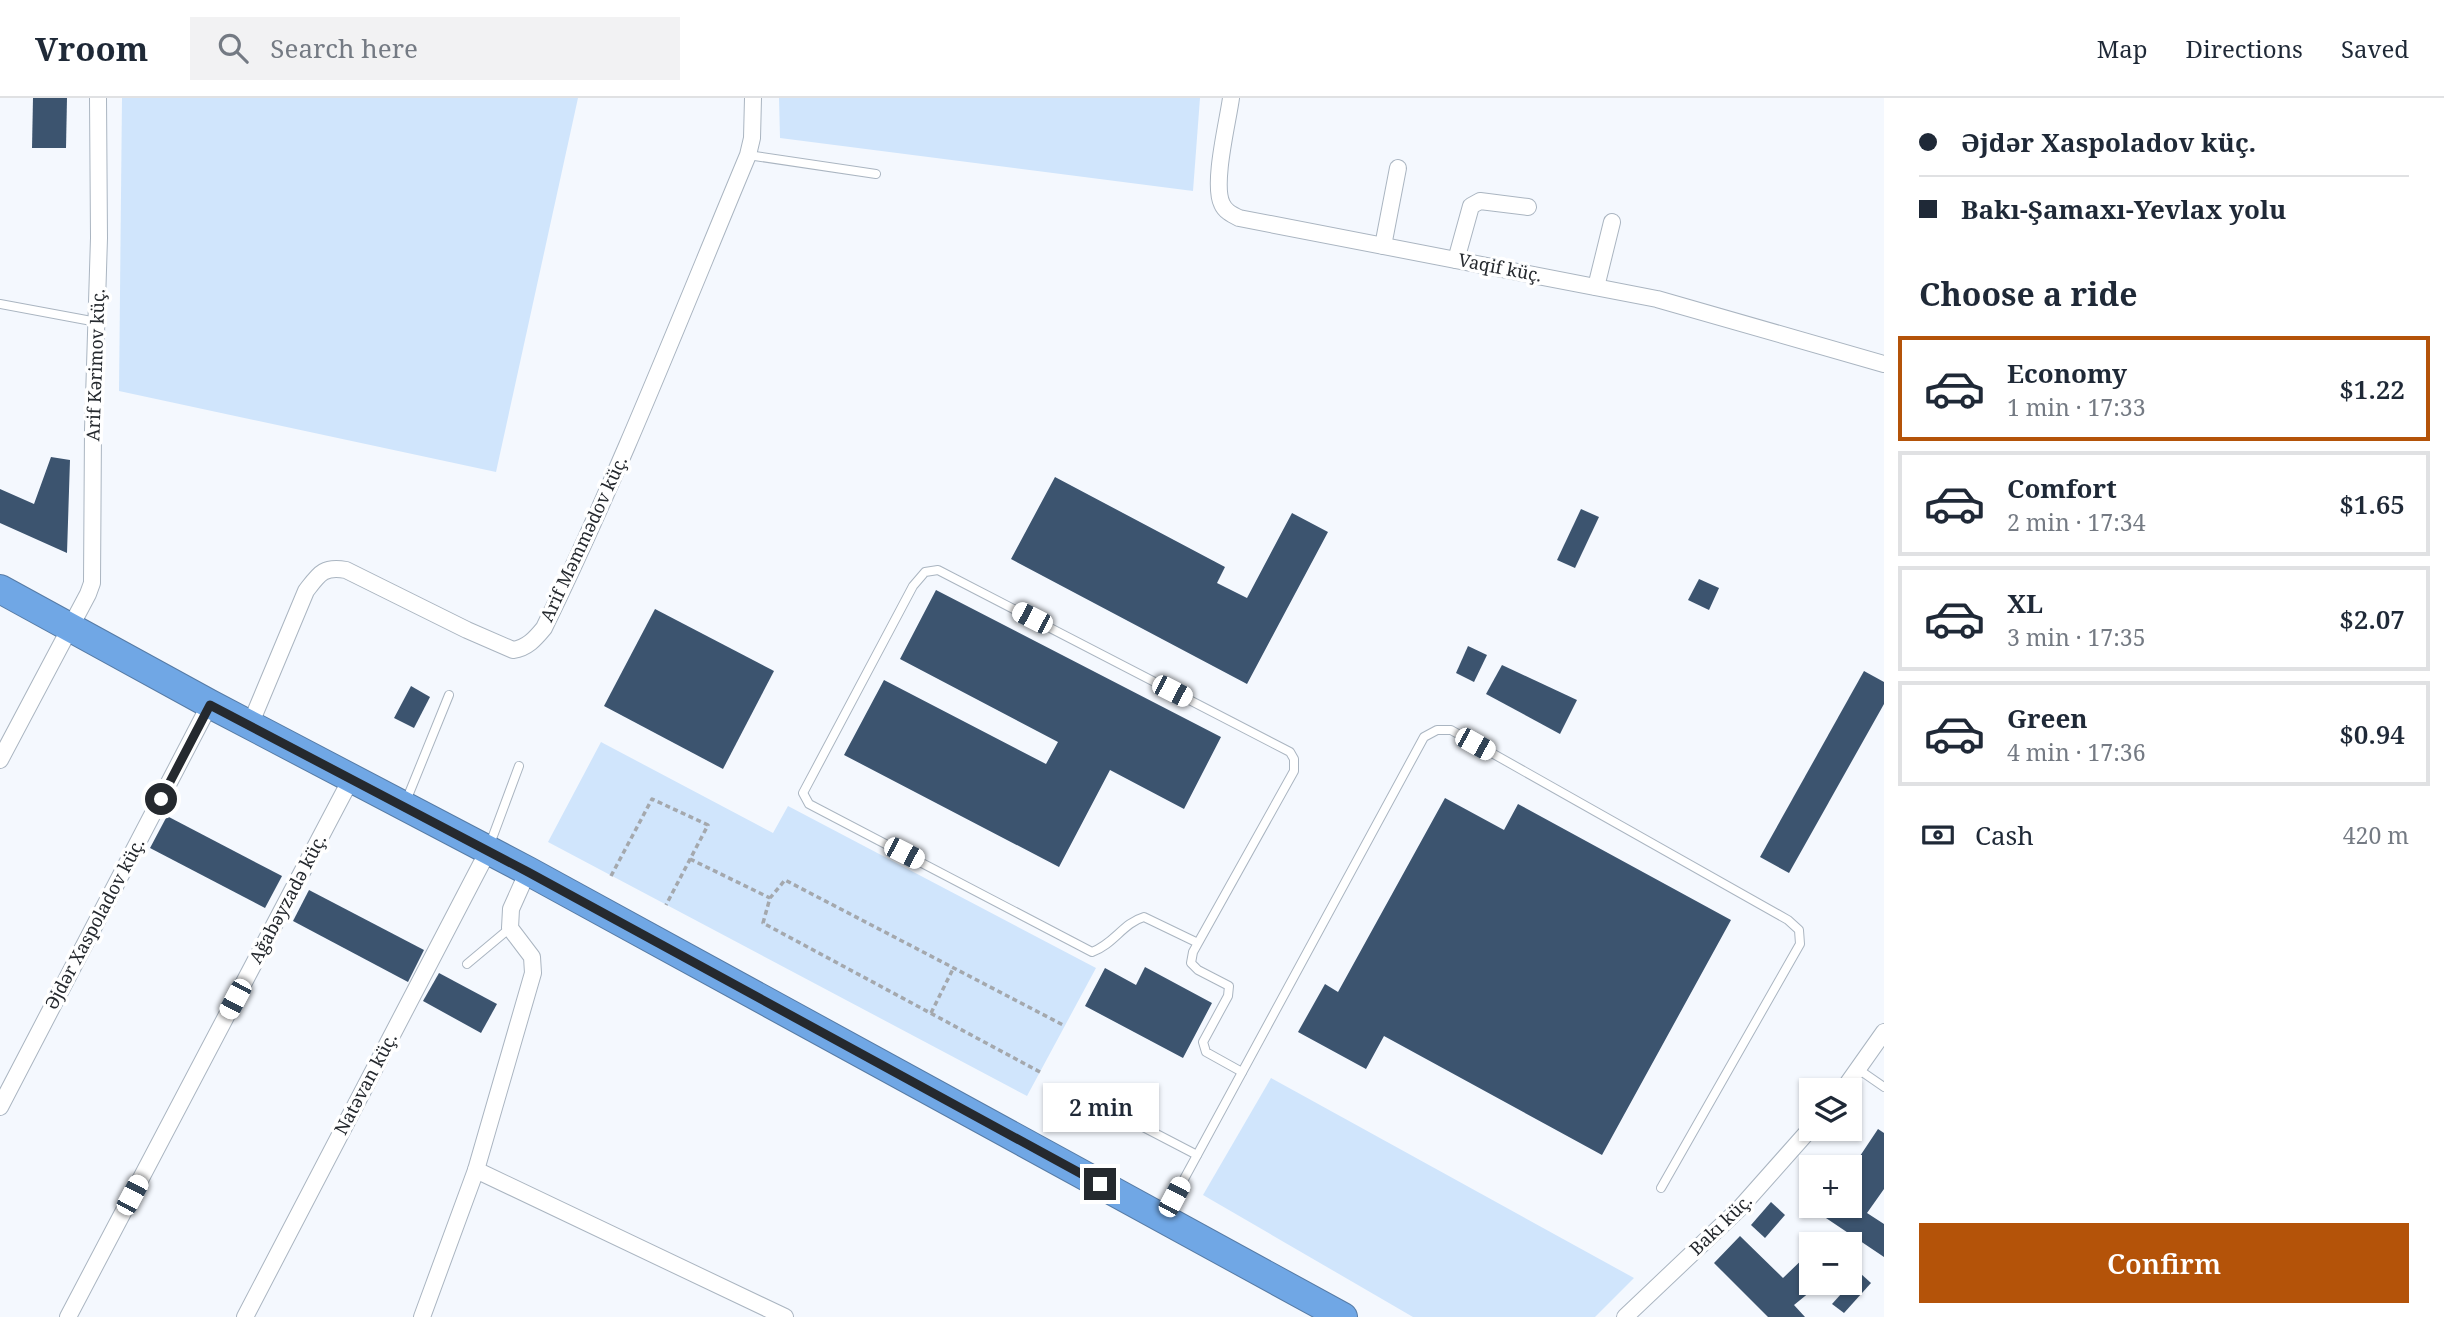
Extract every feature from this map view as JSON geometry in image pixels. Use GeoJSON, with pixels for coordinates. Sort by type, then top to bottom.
{"type":"FeatureCollection","features":[{"type":"Feature","properties":{"kind":"highway"},"geometry":{"type":"LineString","coordinates":[[0,589],[210,705],[488,850],[1343,1317]]}},
{"type":"Feature","properties":{"kind":"street","name":"Arif Kərimov küç."},"geometry":{"type":"LineString","coordinates":[[0,760],[92,583],[98,98]]}},
{"type":"Feature","properties":{"kind":"street","name":"Arif Məmmədov küç."},"geometry":{"type":"LineString","coordinates":[[250,725],[306,591],[320,573],[331,567],[346,570],[513,650],[521,649],[544,628],[616,472],[748,155],[752,138],[753,98]]}},
{"type":"Feature","properties":{"kind":"street","name":"Vaqif küç."},"geometry":{"type":"LineString","coordinates":[[1231,98],[1218,178],[1218,195],[1227,212],[1239,218],[1657,299],[1884,365]]}},
{"type":"Feature","properties":{"kind":"street"},"geometry":{"type":"LineString","coordinates":[[1383,246],[1398,168]]}},
{"type":"Feature","properties":{"kind":"street"},"geometry":{"type":"LineString","coordinates":[[1457,260],[1471,206],[1480,201],[1528,207]]}},
{"type":"Feature","properties":{"kind":"street"},"geometry":{"type":"LineString","coordinates":[[1596,287],[1612,222]]}},
{"type":"Feature","properties":{"kind":"street","name":"Əjdər Xaspoladov küç."},"geometry":{"type":"LineString","coordinates":[[0,1107],[210,705]]}},
{"type":"Feature","properties":{"kind":"street","name":"Ağabəyzadə küç."},"geometry":{"type":"LineString","coordinates":[[68,1317],[351,779]]}},
{"type":"Feature","properties":{"kind":"street","name":"Natəvan küç."},"geometry":{"type":"LineString","coordinates":[[245,1317],[488,850]]}},
{"type":"Feature","properties":{"kind":"street"},"geometry":{"type":"LineString","coordinates":[[422,1317],[476,1170],[533,973],[532,957],[510,928],[511,909],[528,872]]}},
{"type":"Feature","properties":{"kind":"street"},"geometry":{"type":"LineString","coordinates":[[1852,1078],[1884,1032]]}},
{"type":"Feature","properties":{"kind":"street","name":"Bakı küç."},"geometry":{"type":"LineString","coordinates":[[1625,1317],[1741,1208],[1800,1141]]}},
{"type":"Feature","properties":{"kind":"street"},"geometry":{"type":"LineString","coordinates":[[476,1170],[785,1317]]}},
{"type":"Feature","properties":{"kind":"lane"},"geometry":{"type":"LineString","coordinates":[[748,155],[876,174]]}},
{"type":"Feature","properties":{"kind":"lane"},"geometry":{"type":"LineString","coordinates":[[0,304],[97,323]]}},
{"type":"Feature","properties":{"kind":"lane"},"geometry":{"type":"LineString","coordinates":[[1198,943],[1144,916],[1132,920],[1106,947],[1092,952],[809,804],[803,793],[913,586],[925,572],[938,570],[1290,752],[1294,759],[1294,771],[1198,943],[1191,963],[1198,970],[1229,986],[1228,996],[1203,1042],[1206,1052],[1242,1072]]}},
{"type":"Feature","properties":{"kind":"lane"},"geometry":{"type":"LineString","coordinates":[[403,807],[449,695]]}},
{"type":"Feature","properties":{"kind":"lane"},"geometry":{"type":"LineString","coordinates":[[1163,1218],[1424,737],[1437,730],[1451,730],[1788,920],[1799,929],[1800,944],[1661,1188]]}},
{"type":"Feature","properties":{"kind":"lane"},"geometry":{"type":"LineString","coordinates":[[488,850],[519,766]]}},
{"type":"Feature","properties":{"kind":"lane"},"geometry":{"type":"LineString","coordinates":[[467,964],[510,928]]}},
{"type":"Feature","properties":{"kind":"lane"},"geometry":{"type":"LineString","coordinates":[[1858,1069],[1884,1087]]}},
{"type":"Feature","properties":{"kind":"lane"},"geometry":{"type":"LineString","coordinates":[[1097,1103],[1197,1155]]}},
{"type":"Feature","properties":{"kind":"path"},"geometry":{"type":"LineString","coordinates":[[611,876],[652,799],[708,825],[666,905]]}},
{"type":"Feature","properties":{"kind":"path"},"geometry":{"type":"LineString","coordinates":[[690,859],[770,898]]}},
{"type":"Feature","properties":{"kind":"path"},"geometry":{"type":"LineString","coordinates":[[1040,1072],[763,923],[770,898],[785,880],[1065,1026]]}},
{"type":"Feature","properties":{"kind":"path"},"geometry":{"type":"LineString","coordinates":[[931,1013],[954,968]]}},
{"type":"Feature","properties":{"kind":"shaded area"},"geometry":{"type":"Polygon","coordinates":[[[122,98],[578,98],[496,472],[119,391],[122,98]]]}},
{"type":"Feature","properties":{"kind":"shaded area"},"geometry":{"type":"Polygon","coordinates":[[[779,98],[1200,98],[1193,191],[780,138],[779,98]]]}},
{"type":"Feature","properties":{"kind":"shaded area"},"geometry":{"type":"Polygon","coordinates":[[[601,742],[773,833],[788,806],[1096,968],[1027,1096],[548,842],[601,742]]]}},
{"type":"Feature","properties":{"kind":"shaded area"},"geometry":{"type":"Polygon","coordinates":[[[1271,1078],[1634,1278],[1595,1317],[1413,1317],[1203,1195],[1271,1078]]]}},
{"type":"Feature","properties":{"kind":"building"},"geometry":{"type":"Polygon","coordinates":[[[33,98],[67,98],[66,148],[32,148],[33,98]]]}},
{"type":"Feature","properties":{"kind":"building"},"geometry":{"type":"Polygon","coordinates":[[[51,457],[70,460],[67,553],[0,523],[0,489],[34,504],[51,457]]]}},
{"type":"Feature","properties":{"kind":"building"},"geometry":{"type":"Polygon","coordinates":[[[1055,477],[1225,567],[1217,583],[1247,598],[1292,513],[1328,532],[1247,684],[1011,559],[1055,477]]]}},
{"type":"Feature","properties":{"kind":"building"},"geometry":{"type":"Polygon","coordinates":[[[1581,509],[1599,517],[1575,568],[1557,560],[1581,509]]]}},
{"type":"Feature","properties":{"kind":"building"},"geometry":{"type":"Polygon","coordinates":[[[1699,579],[1719,588],[1709,610],[1688,600],[1699,579]]]}},
{"type":"Feature","properties":{"kind":"building"},"geometry":{"type":"Polygon","coordinates":[[[936,590],[1221,737],[1184,809],[1110,770],[1059,867],[844,755],[884,680],[1046,764],[1058,742],[900,659],[936,590]]]}},
{"type":"Feature","properties":{"kind":"building"},"geometry":{"type":"Polygon","coordinates":[[[655,609],[774,671],[723,769],[604,706],[655,609]]]}},
{"type":"Feature","properties":{"kind":"building"},"geometry":{"type":"Polygon","coordinates":[[[1468,646],[1487,655],[1474,682],[1456,673],[1468,646]]]}},
{"type":"Feature","properties":{"kind":"building"},"geometry":{"type":"Polygon","coordinates":[[[1502,665],[1577,700],[1560,734],[1486,694],[1502,665]]]}},
{"type":"Feature","properties":{"kind":"building"},"geometry":{"type":"Polygon","coordinates":[[[1864,671],[1884,682],[1884,704],[1789,873],[1760,857],[1864,671]]]}},
{"type":"Feature","properties":{"kind":"building"},"geometry":{"type":"Polygon","coordinates":[[[411,686],[430,697],[414,728],[394,718],[411,686]]]}},
{"type":"Feature","properties":{"kind":"building"},"geometry":{"type":"Polygon","coordinates":[[[1445,798],[1504,830],[1518,804],[1731,920],[1602,1155],[1384,1036],[1366,1069],[1298,1032],[1325,984],[1338,992],[1445,798]]]}},
{"type":"Feature","properties":{"kind":"building"},"geometry":{"type":"Polygon","coordinates":[[[167,816],[282,876],[265,908],[150,848],[167,816]]]}},
{"type":"Feature","properties":{"kind":"building"},"geometry":{"type":"Polygon","coordinates":[[[309,890],[424,950],[408,982],[293,921],[309,890]]]}},
{"type":"Feature","properties":{"kind":"building"},"geometry":{"type":"Polygon","coordinates":[[[1145,967],[1212,1003],[1183,1058],[1085,1006],[1105,968],[1136,985],[1145,967]]]}},
{"type":"Feature","properties":{"kind":"building"},"geometry":{"type":"Polygon","coordinates":[[[439,973],[497,1004],[481,1033],[423,1001],[439,973]]]}},
{"type":"Feature","properties":{"kind":"building"},"geometry":{"type":"Polygon","coordinates":[[[1878,1129],[1884,1133],[1884,1189],[1867,1213],[1884,1224],[1884,1257],[1862,1242],[1862,1232],[1847,1232],[1826,1218],[1862,1218],[1861,1155],[1878,1129]]]}},
{"type":"Feature","properties":{"kind":"building"},"geometry":{"type":"Polygon","coordinates":[[[1771,1202],[1785,1215],[1765,1238],[1751,1225],[1771,1202]]]}},
{"type":"Feature","properties":{"kind":"building"},"geometry":{"type":"Polygon","coordinates":[[[1740,1236],[1783,1278],[1799,1263],[1799,1295],[1806,1295],[1794,1305],[1805,1317],[1768,1317],[1714,1263],[1740,1236]]]}},
{"type":"Feature","properties":{"kind":"building"},"geometry":{"type":"Polygon","coordinates":[[[1862,1275],[1871,1283],[1862,1293],[1862,1275]]]}},
{"type":"Feature","properties":{"kind":"building"},"geometry":{"type":"Polygon","coordinates":[[[1840,1295],[1860,1295],[1844,1313],[1832,1304],[1840,1295]]]}},
{"type":"Feature","properties":{"kind":"route"},"geometry":{"type":"LineString","coordinates":[[161,799],[210,705],[528,872],[1100,1184]]}}]}
